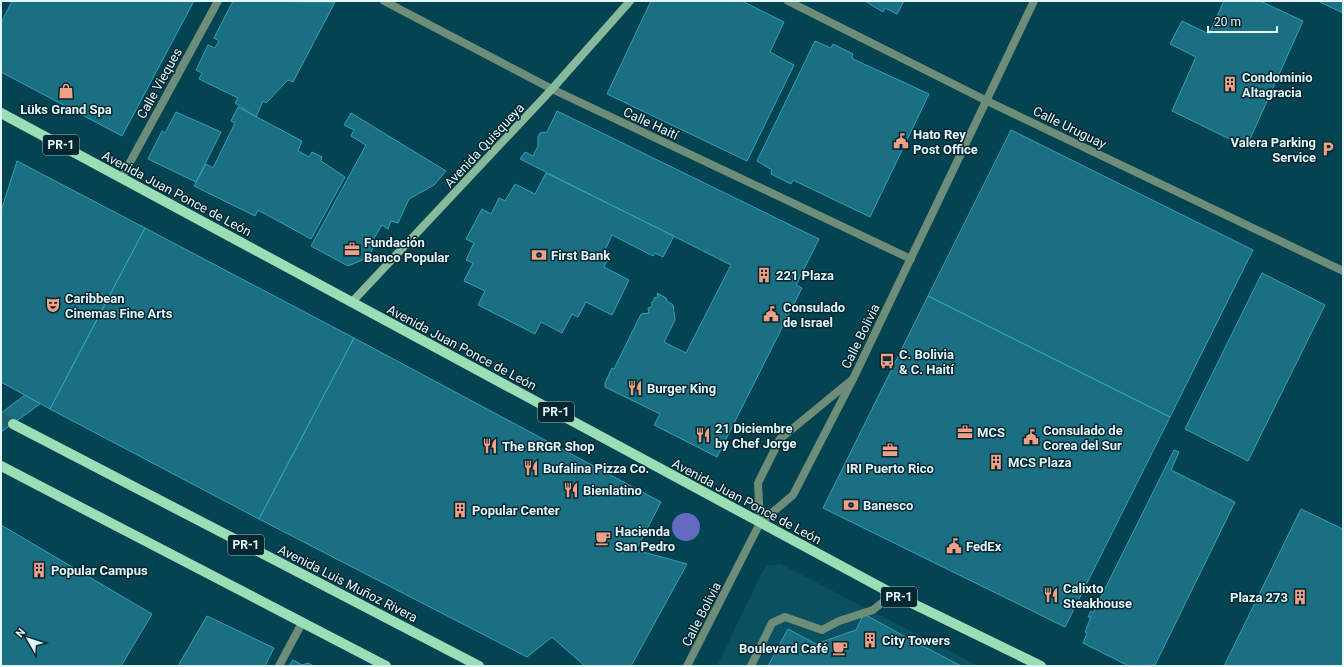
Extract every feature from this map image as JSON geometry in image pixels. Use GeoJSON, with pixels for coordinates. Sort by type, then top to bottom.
{"type":"FeatureCollection","features":[{"type":"Feature","properties":{"kind":"main road","name":"Avenida Juan Ponce de León"},"geometry":{"type":"LineString","coordinates":[[1,113],[893,594],[1041,666]]}},
{"type":"Feature","properties":{"kind":"main road","name":"Avenida Luis Muñoz Rivera"},"geometry":{"type":"LineString","coordinates":[[13,424],[479,666]]}},
{"type":"Feature","properties":{"kind":"main road"},"geometry":{"type":"LineString","coordinates":[[1,466],[379,664]]}},
{"type":"Feature","properties":{"kind":"street","name":"Calle Vieques"},"geometry":{"type":"LineString","coordinates":[[122,177],[218,1]]}},
{"type":"Feature","properties":{"kind":"street","name":"Calle Haití"},"geometry":{"type":"LineString","coordinates":[[384,1],[552,90],[910,259]]}},
{"type":"Feature","properties":{"kind":"street","name":"Avenida Quisqueya"},"geometry":{"type":"LineString","coordinates":[[352,302],[552,90],[630,1]]}},
{"type":"Feature","properties":{"kind":"street","name":"Calle Uruguay"},"geometry":{"type":"LineString","coordinates":[[788,1],[987,101],[1343,272]]}},
{"type":"Feature","properties":{"kind":"street","name":"Calle Bolivia"},"geometry":{"type":"LineString","coordinates":[[687,666],[760,523],[793,495],[853,379],[1034,1]]}},
{"type":"Feature","properties":{"kind":"street"},"geometry":{"type":"LineString","coordinates":[[760,523],[758,483],[780,439],[853,379]]}},
{"type":"Feature","properties":{"kind":"street"},"geometry":{"type":"LineString","coordinates":[[751,666],[772,623],[785,617],[822,630],[839,621],[873,610],[893,594]]}},
{"type":"Feature","properties":{"kind":"street"},"geometry":{"type":"LineString","coordinates":[[279,666],[302,623]]}},
{"type":"Feature","properties":{"kind":"shaded area"},"geometry":{"type":"Polygon","coordinates":[[[780,564],[979,666],[717,666],[761,574],[767,566],[780,564]]]}},
{"type":"Feature","properties":{"kind":"water"},"geometry":{"type":"Polygon","coordinates":[[[686,513],[696,517],[700,527],[696,537],[686,541],[676,537],[672,527],[676,517],[686,513]]]}},
{"type":"Feature","properties":{"kind":"building"},"geometry":{"type":"Polygon","coordinates":[[[12,1],[194,1],[122,136],[1,72],[1,23],[12,1]]]}},
{"type":"Feature","properties":{"kind":"building"},"geometry":{"type":"Polygon","coordinates":[[[233,1],[335,2],[293,82],[288,80],[266,103],[263,101],[256,117],[235,103],[238,98],[199,79],[202,73],[196,70],[208,45],[215,48],[219,41],[214,38],[233,1]]]}},
{"type":"Feature","properties":{"kind":"building"},"geometry":{"type":"Polygon","coordinates":[[[651,1],[742,1],[784,22],[770,52],[794,65],[747,161],[607,94],[651,1]]]}},
{"type":"Feature","properties":{"kind":"building"},"geometry":{"type":"Polygon","coordinates":[[[865,1],[904,1],[897,14],[885,8],[883,12],[865,1]]]}},
{"type":"Feature","properties":{"kind":"building","name":"Condominio Altagracia"},"geometry":{"type":"Polygon","coordinates":[[[1224,1],[1260,1],[1303,21],[1250,139],[1248,138],[1244,146],[1172,111],[1196,57],[1170,44],[1182,21],[1209,34],[1224,1]]]}},
{"type":"Feature","properties":{"kind":"building"},"geometry":{"type":"Polygon","coordinates":[[[1318,1],[1343,1],[1343,13],[1318,1]]]}},
{"type":"Feature","properties":{"kind":"building"},"geometry":{"type":"Polygon","coordinates":[[[815,41],[831,48],[833,44],[853,54],[853,59],[929,94],[870,217],[793,180],[791,184],[771,174],[772,170],[757,161],[815,41]]]}},
{"type":"Feature","properties":{"kind":"building"},"geometry":{"type":"Polygon","coordinates":[[[238,107],[302,141],[298,151],[309,157],[312,152],[322,157],[321,161],[345,177],[311,239],[258,210],[255,216],[194,186],[206,164],[213,168],[235,123],[231,121],[238,107]]]}},
{"type":"Feature","properties":{"kind":"building","name":"221 Plaza"},"geometry":{"type":"Polygon","coordinates":[[[557,111],[819,239],[796,285],[802,288],[717,457],[654,425],[660,414],[605,387],[605,383],[612,368],[614,369],[641,314],[649,313],[648,308],[652,307],[654,298],[658,297],[657,293],[666,298],[667,301],[673,305],[675,320],[664,342],[686,353],[731,265],[520,159],[525,152],[533,156],[538,146],[538,137],[540,133],[547,132],[557,111]]]}},
{"type":"Feature","properties":{"kind":"building"},"geometry":{"type":"Polygon","coordinates":[[[176,112],[221,132],[196,182],[148,159],[162,131],[165,133],[176,112]]]}},
{"type":"Feature","properties":{"kind":"building"},"geometry":{"type":"Polygon","coordinates":[[[351,113],[446,171],[434,185],[409,199],[398,223],[391,221],[388,229],[382,225],[370,245],[374,247],[367,258],[348,266],[311,246],[366,145],[351,136],[354,130],[344,125],[351,113]]]}},
{"type":"Feature","properties":{"kind":"building"},"geometry":{"type":"Polygon","coordinates":[[[1011,130],[1253,250],[1170,417],[928,296],[1011,130]]]}},
{"type":"Feature","properties":{"kind":"building","name":"Caribbean Cinemas Fine Arts"},"geometry":{"type":"Polygon","coordinates":[[[17,161],[145,228],[50,409],[1,382],[1,211],[17,161]]]}},
{"type":"Feature","properties":{"kind":"building","name":"First Bank"},"geometry":{"type":"Polygon","coordinates":[[[546,173],[674,236],[663,257],[655,253],[653,256],[612,235],[605,250],[611,253],[604,267],[629,280],[612,315],[586,302],[578,317],[572,314],[562,333],[541,322],[535,334],[478,305],[485,291],[464,281],[473,263],[466,260],[474,243],[466,239],[482,209],[491,214],[499,198],[505,201],[515,184],[535,194],[546,173]]]}},
{"type":"Feature","properties":{"kind":"building"},"geometry":{"type":"Polygon","coordinates":[[[145,228],[354,338],[259,519],[50,409],[145,228]]]}},
{"type":"Feature","properties":{"kind":"building"},"geometry":{"type":"Polygon","coordinates":[[[1262,273],[1325,305],[1248,461],[1185,429],[1262,273]]]}},
{"type":"Feature","properties":{"kind":"building","name":"MCS Plaza"},"geometry":{"type":"Polygon","coordinates":[[[928,296],[1170,417],[1065,627],[823,508],[928,296]]]}},
{"type":"Feature","properties":{"kind":"building","name":"Popular Center"},"geometry":{"type":"Polygon","coordinates":[[[354,338],[661,502],[636,550],[687,564],[631,666],[585,666],[552,637],[527,657],[259,519],[354,338]]]}},
{"type":"Feature","properties":{"kind":"building"},"geometry":{"type":"Polygon","coordinates":[[[25,395],[40,404],[1,432],[1,413],[25,395]]]}},
{"type":"Feature","properties":{"kind":"building"},"geometry":{"type":"Polygon","coordinates":[[[1174,450],[1179,452],[1171,470],[1235,502],[1155,665],[1129,666],[1083,643],[1087,633],[1085,632],[1091,617],[1088,617],[1091,611],[1093,613],[1174,450]]]}},
{"type":"Feature","properties":{"kind":"building","name":"Plaza 273"},"geometry":{"type":"Polygon","coordinates":[[[1301,509],[1343,529],[1343,666],[1224,666],[1301,509]]]}},
{"type":"Feature","properties":{"kind":"building","name":"Popular Campus"},"geometry":{"type":"Polygon","coordinates":[[[1,525],[152,614],[121,666],[1,666],[1,525]]]}},
{"type":"Feature","properties":{"kind":"building","name":"City Towers"},"geometry":{"type":"Polygon","coordinates":[[[864,614],[961,666],[768,666],[788,629],[816,644],[856,630],[864,614]]]}},
{"type":"Feature","properties":{"kind":"building"},"geometry":{"type":"Polygon","coordinates":[[[207,616],[274,648],[265,666],[178,666],[207,616]]]}},
{"type":"Feature","properties":{"kind":"building"},"geometry":{"type":"Polygon","coordinates":[[[293,660],[302,665],[308,663],[314,666],[289,666],[293,660]]]}},
{"type":"Feature","properties":{"kind":"tunnel"},"geometry":{"type":"LineString","coordinates":[[1,418],[13,424]]}},
{"type":"Feature","properties":{"kind":"place","name":"Condominio Altagracia"},"geometry":{"type":"Point","coordinates":[1230,84]}},
{"type":"Feature","properties":{"kind":"place","name":"Lüks Grand Spa"},"geometry":{"type":"Point","coordinates":[66,91]}},
{"type":"Feature","properties":{"kind":"place","name":"Hato Rey Post Office"},"geometry":{"type":"Point","coordinates":[901,141]}},
{"type":"Feature","properties":{"kind":"place","name":"Valera Parking Service"},"geometry":{"type":"Point","coordinates":[1328,149]}},
{"type":"Feature","properties":{"kind":"place","name":"Fundación Banco Popular"},"geometry":{"type":"Point","coordinates":[352,249]}},
{"type":"Feature","properties":{"kind":"place","name":"First Bank"},"geometry":{"type":"Point","coordinates":[539,255]}},
{"type":"Feature","properties":{"kind":"place","name":"221 Plaza"},"geometry":{"type":"Point","coordinates":[764,275]}},
{"type":"Feature","properties":{"kind":"place","name":"Caribbean Cinemas Fine Arts"},"geometry":{"type":"Point","coordinates":[53,305]}},
{"type":"Feature","properties":{"kind":"place","name":"Consulado de Israel"},"geometry":{"type":"Point","coordinates":[771,314]}},
{"type":"Feature","properties":{"kind":"place","name":"C. Bolivia & C. Haití"},"geometry":{"type":"Point","coordinates":[887,361]}},
{"type":"Feature","properties":{"kind":"place","name":"Burger King"},"geometry":{"type":"Point","coordinates":[635,388]}},
{"type":"Feature","properties":{"kind":"place","name":"MCS"},"geometry":{"type":"Point","coordinates":[965,432]}},
{"type":"Feature","properties":{"kind":"place","name":"21 Diciembre by Chef Jorge"},"geometry":{"type":"Point","coordinates":[703,435]}},
{"type":"Feature","properties":{"kind":"place","name":"Consulado de Corea del Sur"},"geometry":{"type":"Point","coordinates":[1031,437]}},
{"type":"Feature","properties":{"kind":"place","name":"The BRGR Shop"},"geometry":{"type":"Point","coordinates":[490,446]}},
{"type":"Feature","properties":{"kind":"place","name":"IRI Puerto Rico"},"geometry":{"type":"Point","coordinates":[890,450]}},
{"type":"Feature","properties":{"kind":"place","name":"MCS Plaza"},"geometry":{"type":"Point","coordinates":[996,462]}},
{"type":"Feature","properties":{"kind":"place","name":"Bufalina Pizza Co."},"geometry":{"type":"Point","coordinates":[531,468]}},
{"type":"Feature","properties":{"kind":"place","name":"Bienlatino"},"geometry":{"type":"Point","coordinates":[571,490]}},
{"type":"Feature","properties":{"kind":"place","name":"Banesco"},"geometry":{"type":"Point","coordinates":[851,505]}},
{"type":"Feature","properties":{"kind":"place","name":"Popular Center"},"geometry":{"type":"Point","coordinates":[460,510]}},
{"type":"Feature","properties":{"kind":"place","name":"Hacienda San Pedro"},"geometry":{"type":"Point","coordinates":[603,538]}},
{"type":"Feature","properties":{"kind":"place","name":"FedEx"},"geometry":{"type":"Point","coordinates":[954,546]}},
{"type":"Feature","properties":{"kind":"place","name":"Popular Campus"},"geometry":{"type":"Point","coordinates":[39,570]}},
{"type":"Feature","properties":{"kind":"place","name":"Calixto Steakhouse"},"geometry":{"type":"Point","coordinates":[1051,595]}},
{"type":"Feature","properties":{"kind":"place","name":"Plaza 273"},"geometry":{"type":"Point","coordinates":[1300,597]}},
{"type":"Feature","properties":{"kind":"place","name":"City Towers"},"geometry":{"type":"Point","coordinates":[870,640]}},
{"type":"Feature","properties":{"kind":"place","name":"Boulevard Café"},"geometry":{"type":"Point","coordinates":[840,648]}}]}
